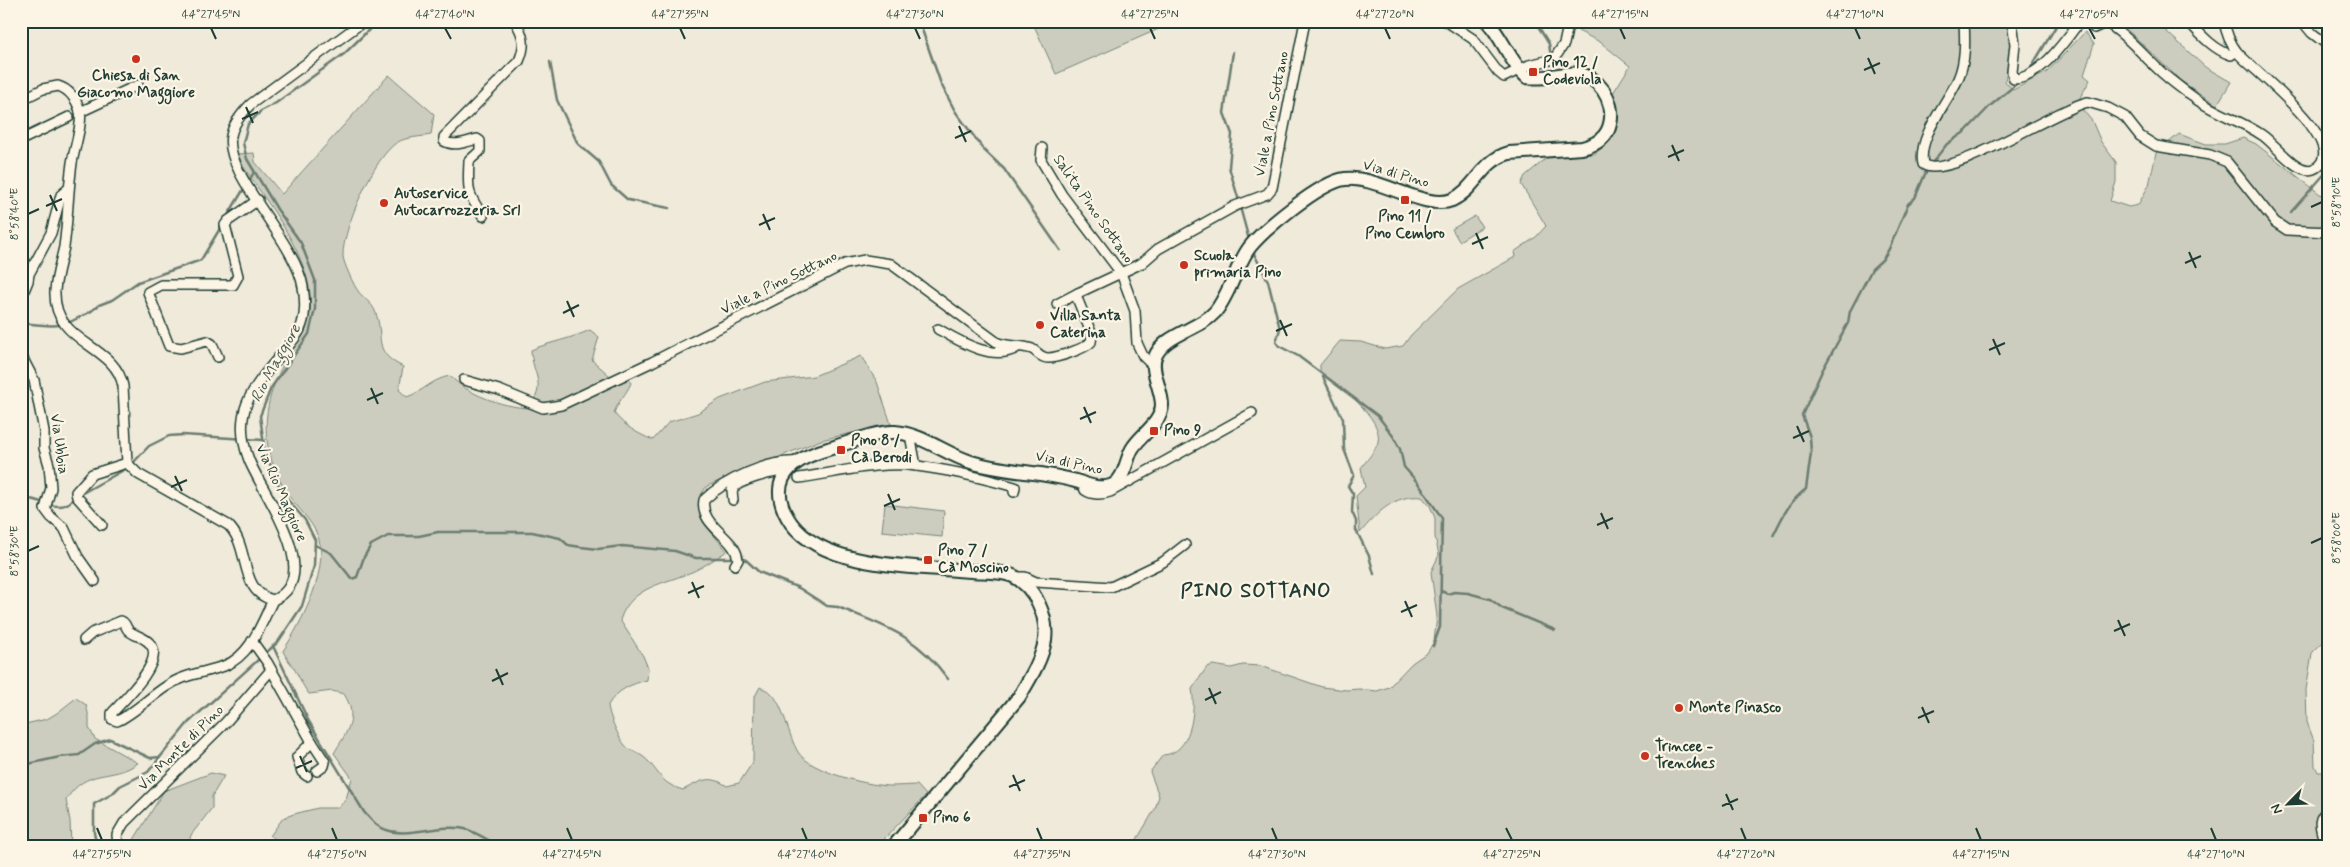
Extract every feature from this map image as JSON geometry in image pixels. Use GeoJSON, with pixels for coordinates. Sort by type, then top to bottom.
{"type":"FeatureCollection","features":[{"type":"Feature","properties":{"kind":"street","name":"Via Rio Maggiore"},"geometry":{"type":"LineString","coordinates":[[84,640],[92,633],[121,621],[130,631],[146,638],[155,653],[149,668],[112,713],[111,717],[115,721],[121,720],[175,681],[226,665],[254,644],[273,600],[285,592],[292,580],[293,555],[271,501],[249,460],[242,423],[250,392],[302,326],[305,298],[299,267],[234,162],[230,143],[235,126],[251,104],[364,21]]}},
{"type":"Feature","properties":{"kind":"street"},"geometry":{"type":"LineString","coordinates":[[483,216],[470,198],[468,189],[469,160],[480,151],[480,142],[477,139],[464,143],[449,144],[444,141],[444,137],[519,61],[524,50],[524,42],[523,34],[515,21]]}},
{"type":"Feature","properties":{"kind":"street","name":"Viale a Pino Sottano"},"geometry":{"type":"LineString","coordinates":[[464,380],[499,390],[544,408],[561,404],[652,362],[845,264],[865,260],[891,264],[998,343],[1034,350],[1040,356],[1049,358],[1086,347],[1092,342],[1092,335],[1076,298],[1078,293],[1142,263],[1158,248],[1235,206],[1267,194],[1272,188],[1305,21]]}},
{"type":"Feature","properties":{"kind":"street"},"geometry":{"type":"LineString","coordinates":[[1446,21],[1473,40],[1501,75],[1508,76],[1530,64],[1545,63],[1558,55],[1567,35],[1569,21]]}},
{"type":"Feature","properties":{"kind":"street"},"geometry":{"type":"LineString","coordinates":[[1488,21],[1496,30],[1520,70]]}},
{"type":"Feature","properties":{"kind":"street"},"geometry":{"type":"LineString","coordinates":[[1964,21],[1965,48],[1959,78],[1931,128],[1923,157],[1923,164],[1929,168],[1962,160],[1988,150],[2044,121],[2088,102],[2108,108],[2125,118],[2140,136],[2156,146],[2210,155],[2227,162],[2275,222],[2287,230],[2329,232]]}},
{"type":"Feature","properties":{"kind":"street"},"geometry":{"type":"LineString","coordinates":[[2012,21],[2015,44],[2012,72],[2014,79],[2022,79],[2032,75],[2064,42],[2080,21]]}},
{"type":"Feature","properties":{"kind":"street"},"geometry":{"type":"LineString","coordinates":[[2188,21],[2207,40],[2222,50],[2231,54],[2236,51]]}},
{"type":"Feature","properties":{"kind":"street"},"geometry":{"type":"LineString","coordinates":[[2094,28],[2105,23],[2110,25],[2158,70],[2201,103],[2262,135],[2301,168],[2312,170],[2322,160],[2324,151],[2318,134],[2282,93],[2236,51],[2226,31],[2224,21]]}},
{"type":"Feature","properties":{"kind":"street"},"geometry":{"type":"LineString","coordinates":[[2302,21],[2312,33],[2329,46]]}},
{"type":"Feature","properties":{"kind":"street","name":"Via di Pino"},"geometry":{"type":"LineString","coordinates":[[793,474],[798,462],[814,453],[892,432],[910,435],[976,464],[1057,475],[1097,487],[1113,484],[1121,476],[1135,445],[1157,420],[1162,402],[1154,368],[1156,355],[1164,346],[1199,326],[1216,311],[1245,254],[1260,235],[1328,184],[1346,178],[1368,180],[1432,201],[1449,201],[1462,193],[1489,163],[1500,156],[1509,153],[1582,148],[1592,146],[1603,138],[1610,124],[1611,109],[1606,94],[1593,79],[1577,74],[1530,78],[1520,70]]}},
{"type":"Feature","properties":{"kind":"street"},"geometry":{"type":"LineString","coordinates":[[80,112],[138,85]]}},
{"type":"Feature","properties":{"kind":"street"},"geometry":{"type":"LineString","coordinates":[[21,100],[43,89],[58,86],[71,94],[80,112],[68,189],[64,245],[55,295],[60,327],[109,362],[119,373],[123,386],[127,463],[138,474],[234,530],[254,589],[259,595],[273,600]]}},
{"type":"Feature","properties":{"kind":"street"},"geometry":{"type":"LineString","coordinates":[[21,140],[69,117]]}},
{"type":"Feature","properties":{"kind":"street","name":"Salita Pino Sottano"},"geometry":{"type":"LineString","coordinates":[[1042,148],[1041,160],[1062,195],[1121,273],[1135,311],[1138,343],[1142,356],[1154,368]]}},
{"type":"Feature","properties":{"kind":"street"},"geometry":{"type":"LineString","coordinates":[[21,298],[29,274],[51,233],[62,192],[68,189]]}},
{"type":"Feature","properties":{"kind":"street"},"geometry":{"type":"LineString","coordinates":[[218,357],[212,344],[207,341],[181,348],[169,346],[148,292],[161,285],[233,285],[238,276],[225,225],[258,200]]}},
{"type":"Feature","properties":{"kind":"street"},"geometry":{"type":"LineString","coordinates":[[1057,304],[1078,293]]}},
{"type":"Feature","properties":{"kind":"street"},"geometry":{"type":"LineString","coordinates":[[938,329],[978,348],[1006,352],[1018,347]]}},
{"type":"Feature","properties":{"kind":"street","name":"Via Ubbia"},"geometry":{"type":"LineString","coordinates":[[21,356],[34,380],[44,431],[44,448],[49,465],[51,488],[45,509],[64,528],[78,557],[95,581]]}},
{"type":"Feature","properties":{"kind":"street"},"geometry":{"type":"LineString","coordinates":[[1083,484],[1088,492],[1106,494],[1252,413]]}},
{"type":"Feature","properties":{"kind":"street"},"geometry":{"type":"LineString","coordinates":[[910,435],[916,466]]}},
{"type":"Feature","properties":{"kind":"street"},"geometry":{"type":"LineString","coordinates":[[735,565],[738,560],[736,551],[707,516],[704,510],[704,500],[710,494],[747,473],[780,462],[798,462]]}},
{"type":"Feature","properties":{"kind":"street"},"geometry":{"type":"LineString","coordinates":[[102,526],[77,497],[76,492],[92,474],[127,463]]}},
{"type":"Feature","properties":{"kind":"street"},"geometry":{"type":"LineString","coordinates":[[733,500],[732,490],[736,485],[770,473],[793,474],[884,466],[916,466],[978,477],[1015,487],[1014,492]]}},
{"type":"Feature","properties":{"kind":"street"},"geometry":{"type":"LineString","coordinates":[[793,474],[782,481],[780,493],[783,508],[790,521],[814,544],[856,560],[1007,574],[1028,587],[1038,601],[1043,616],[1045,640],[1033,673],[1019,697],[894,846]]}},
{"type":"Feature","properties":{"kind":"street"},"geometry":{"type":"LineString","coordinates":[[1014,577],[1025,577],[1036,582],[1111,587],[1163,562],[1185,545]]}},
{"type":"Feature","properties":{"kind":"street"},"geometry":{"type":"LineString","coordinates":[[254,644],[270,666],[325,762],[324,766],[317,770]]}},
{"type":"Feature","properties":{"kind":"street","name":"Via Monte di Pino"},"geometry":{"type":"LineString","coordinates":[[118,846],[117,835],[124,823],[221,728],[270,666]]}},
{"type":"Feature","properties":{"kind":"street"},"geometry":{"type":"LineString","coordinates":[[307,776],[302,772],[297,757],[312,742]]}},
{"type":"Feature","properties":{"kind":"street"},"geometry":{"type":"LineString","coordinates":[[2321,846],[2324,841],[2319,822],[2320,816],[2329,810]]}},
{"type":"Feature","properties":{"kind":"shaded area"},"geometry":{"type":"Polygon","coordinates":[[[1032,21],[1177,21],[1056,74],[1032,21]]]}},
{"type":"Feature","properties":{"kind":"shaded area"},"geometry":{"type":"Polygon","coordinates":[[[1577,21],[1935,21],[1936,25],[1953,24],[1954,21],[2009,21],[2010,52],[2005,81],[2013,90],[2047,72],[2085,32],[2094,44],[2084,75],[2090,80],[2077,103],[2092,121],[2101,142],[2116,162],[2116,182],[2110,201],[2129,207],[2138,205],[2149,185],[2156,153],[2179,134],[2206,144],[2225,144],[2243,138],[2256,144],[2320,194],[2329,197],[2329,636],[2312,653],[2306,690],[2307,722],[2314,741],[2315,766],[2318,772],[2324,772],[2329,764],[2329,846],[1133,846],[1155,809],[1159,796],[1150,772],[1163,755],[1172,753],[1186,739],[1192,719],[1192,689],[1207,667],[1213,665],[1231,668],[1243,665],[1261,666],[1322,687],[1377,691],[1389,687],[1412,663],[1428,652],[1434,641],[1437,616],[1431,572],[1439,555],[1435,537],[1435,518],[1430,506],[1422,497],[1412,497],[1387,506],[1360,533],[1356,496],[1365,487],[1361,468],[1377,445],[1378,433],[1367,412],[1358,402],[1320,371],[1320,365],[1340,341],[1361,342],[1385,349],[1403,346],[1411,335],[1458,289],[1515,257],[1514,252],[1536,237],[1546,226],[1521,184],[1525,176],[1548,157],[1594,154],[1606,145],[1616,130],[1618,116],[1613,93],[1630,66],[1600,42],[1578,31],[1577,21]]]}},
{"type":"Feature","properties":{"kind":"shaded area"},"geometry":{"type":"Polygon","coordinates":[[[2118,21],[2155,21],[2205,67],[2231,82],[2217,105],[2181,81],[2118,21]]]}},
{"type":"Feature","properties":{"kind":"shaded area"},"geometry":{"type":"Polygon","coordinates":[[[389,75],[434,114],[431,135],[401,140],[389,149],[380,161],[370,176],[354,212],[344,244],[343,259],[356,288],[372,305],[375,311],[381,343],[386,355],[403,367],[399,390],[407,397],[438,380],[450,376],[466,389],[476,394],[496,402],[527,408],[534,400],[538,387],[531,350],[590,330],[599,337],[592,360],[610,376],[628,379],[631,383],[614,413],[632,429],[653,440],[669,422],[698,413],[720,399],[765,382],[814,376],[861,356],[877,382],[891,424],[821,440],[707,486],[701,495],[699,503],[700,512],[708,528],[727,551],[694,571],[661,583],[641,593],[625,609],[620,620],[643,656],[648,668],[647,680],[625,688],[608,705],[610,716],[626,746],[647,760],[667,782],[683,790],[705,780],[715,780],[727,786],[739,783],[753,762],[754,698],[760,687],[770,692],[779,704],[798,752],[815,766],[842,777],[871,784],[884,786],[917,785],[926,795],[885,838],[882,846],[290,846],[270,836],[283,818],[318,808],[338,808],[346,799],[352,778],[334,753],[347,731],[351,710],[344,694],[332,691],[309,694],[283,651],[298,626],[313,593],[321,560],[320,545],[313,527],[281,483],[270,454],[266,428],[268,406],[274,384],[289,354],[306,329],[310,308],[309,287],[303,265],[293,243],[243,166],[238,154],[254,153],[255,162],[282,194],[389,75]]]}},
{"type":"Feature","properties":{"kind":"shaded area"},"geometry":{"type":"Polygon","coordinates":[[[1475,216],[1482,227],[1459,241],[1452,229],[1475,216]]]}},
{"type":"Feature","properties":{"kind":"shaded area"},"geometry":{"type":"Polygon","coordinates":[[[885,504],[944,511],[942,537],[882,531],[885,504]]]}},
{"type":"Feature","properties":{"kind":"shaded area"},"geometry":{"type":"Polygon","coordinates":[[[76,698],[86,705],[89,728],[95,739],[138,763],[128,769],[91,778],[74,789],[66,800],[70,821],[71,846],[21,846],[21,725],[47,719],[76,698]]]}},
{"type":"Feature","properties":{"kind":"shaded area"},"geometry":{"type":"Polygon","coordinates":[[[211,773],[224,776],[212,796],[212,808],[191,835],[188,846],[130,846],[164,791],[211,773]]]}},
{"type":"Feature","properties":{"kind":"waterway","name":"Rio Maggiore"},"geometry":{"type":"LineString","coordinates":[[97,846],[94,833],[94,804],[112,794],[120,786],[148,772],[188,723],[278,642],[302,606],[314,566],[315,540],[305,520],[282,493],[265,452],[260,416],[271,388],[309,334],[315,309],[315,280],[301,243],[277,209],[247,159],[243,143],[248,124],[261,111],[276,103],[344,54],[378,21]]}},
{"type":"Feature","properties":{"kind":"waterway"},"geometry":{"type":"LineString","coordinates":[[919,21],[941,84],[955,111],[984,150],[1004,169],[1060,250]]}},
{"type":"Feature","properties":{"kind":"waterway"},"geometry":{"type":"LineString","coordinates":[[1535,21],[1549,44],[1551,57]]}},
{"type":"Feature","properties":{"kind":"waterway"},"geometry":{"type":"LineString","coordinates":[[2029,71],[2059,21]]}},
{"type":"Feature","properties":{"kind":"waterway"},"geometry":{"type":"LineString","coordinates":[[1233,52],[1224,113],[1232,134],[1229,167],[1239,201]]}},
{"type":"Feature","properties":{"kind":"waterway"},"geometry":{"type":"LineString","coordinates":[[550,62],[557,100],[578,144],[599,162],[611,185],[628,200],[669,208]]}},
{"type":"Feature","properties":{"kind":"waterway"},"geometry":{"type":"LineString","coordinates":[[1932,163],[1947,144],[1966,131],[1990,106],[2020,81]]}},
{"type":"Feature","properties":{"kind":"waterway"},"geometry":{"type":"LineString","coordinates":[[1773,536],[1790,505],[1806,489],[1811,453],[1810,437],[1802,415],[1822,371],[1848,323],[1850,311],[1872,269],[1883,259],[1889,249],[1908,204],[1915,198],[1928,167]]}},
{"type":"Feature","properties":{"kind":"waterway"},"geometry":{"type":"LineString","coordinates":[[2291,212],[2329,169]]}},
{"type":"Feature","properties":{"kind":"waterway"},"geometry":{"type":"LineString","coordinates":[[248,183],[254,172]]}},
{"type":"Feature","properties":{"kind":"waterway"},"geometry":{"type":"LineString","coordinates":[[68,323],[90,312],[99,305],[112,300],[138,282],[201,260],[245,187]]}},
{"type":"Feature","properties":{"kind":"waterway"},"geometry":{"type":"LineString","coordinates":[[1240,207],[1249,240]]}},
{"type":"Feature","properties":{"kind":"waterway"},"geometry":{"type":"LineString","coordinates":[[1253,252],[1268,281],[1280,329],[1276,342],[1279,346],[1298,356],[1378,416],[1400,449],[1404,467],[1418,483],[1442,518],[1440,627],[1433,646]]}},
{"type":"Feature","properties":{"kind":"waterway"},"geometry":{"type":"LineString","coordinates":[[21,324],[60,325]]}},
{"type":"Feature","properties":{"kind":"waterway"},"geometry":{"type":"LineString","coordinates":[[1323,377],[1343,419],[1344,449],[1354,475],[1348,486],[1353,494],[1352,512],[1356,521],[1356,530],[1369,556],[1374,574]]}},
{"type":"Feature","properties":{"kind":"waterway"},"geometry":{"type":"LineString","coordinates":[[132,464],[149,446],[169,436],[183,435],[263,440]]}},
{"type":"Feature","properties":{"kind":"waterway"},"geometry":{"type":"LineString","coordinates":[[79,495],[129,467]]}},
{"type":"Feature","properties":{"kind":"waterway"},"geometry":{"type":"LineString","coordinates":[[21,492],[27,499],[57,506],[63,506],[74,498]]}},
{"type":"Feature","properties":{"kind":"waterway"},"geometry":{"type":"LineString","coordinates":[[315,545],[331,553],[352,579],[357,577],[364,557],[371,545],[388,536],[419,536],[438,532],[532,532],[560,538],[568,545],[581,547],[598,549],[622,546],[675,551],[696,558],[735,558]]}},
{"type":"Feature","properties":{"kind":"waterway"},"geometry":{"type":"LineString","coordinates":[[740,558],[746,560],[759,572],[799,588],[827,606],[838,607],[899,634],[924,652],[948,679]]}},
{"type":"Feature","properties":{"kind":"waterway"},"geometry":{"type":"LineString","coordinates":[[1441,591],[1448,594],[1454,592],[1468,593],[1490,599],[1502,608],[1555,630]]}},
{"type":"Feature","properties":{"kind":"waterway"},"geometry":{"type":"LineString","coordinates":[[273,646],[308,720],[364,812],[374,823],[381,828],[401,832],[444,828],[465,829],[500,846]]}},
{"type":"Feature","properties":{"kind":"waterway"},"geometry":{"type":"LineString","coordinates":[[21,760],[28,764],[79,755],[95,744],[110,739],[150,758],[160,757]]}},
{"type":"Feature","properties":{"kind":"place","name":"Chiesa di San Giacomo Maggiore"},"geometry":{"type":"Point","coordinates":[136,59]}},
{"type":"Feature","properties":{"kind":"place","name":"Pino 12 / Codeviola"},"geometry":{"type":"Point","coordinates":[1533,72]}},
{"type":"Feature","properties":{"kind":"place","name":"Pino 11 / Pino Cembro"},"geometry":{"type":"Point","coordinates":[1405,200]}},
{"type":"Feature","properties":{"kind":"place","name":"Autoservice Autocarrozzeria Srl"},"geometry":{"type":"Point","coordinates":[384,203]}},
{"type":"Feature","properties":{"kind":"place","name":"Scuola primaria Pino"},"geometry":{"type":"Point","coordinates":[1184,265]}},
{"type":"Feature","properties":{"kind":"place","name":"Villa Santa Caterina"},"geometry":{"type":"Point","coordinates":[1040,325]}},
{"type":"Feature","properties":{"kind":"place","name":"Pino 9"},"geometry":{"type":"Point","coordinates":[1154,431]}},
{"type":"Feature","properties":{"kind":"place","name":"Pino 8 / Cà Berodi"},"geometry":{"type":"Point","coordinates":[841,450]}},
{"type":"Feature","properties":{"kind":"place","name":"Pino 7 / Cà Moscino"},"geometry":{"type":"Point","coordinates":[928,560]}},
{"type":"Feature","properties":{"kind":"place","name":"Monte Pinasco"},"geometry":{"type":"Point","coordinates":[1679,708]}},
{"type":"Feature","properties":{"kind":"place","name":"Trincee - Trenches"},"geometry":{"type":"Point","coordinates":[1645,756]}},
{"type":"Feature","properties":{"kind":"place","name":"Pino 6"},"geometry":{"type":"Point","coordinates":[923,818]}},
{"type":"Feature","properties":{"kind":"district","name":"PINO SOTTANO"},"geometry":{"type":"Point","coordinates":[1256,591]}}]}
